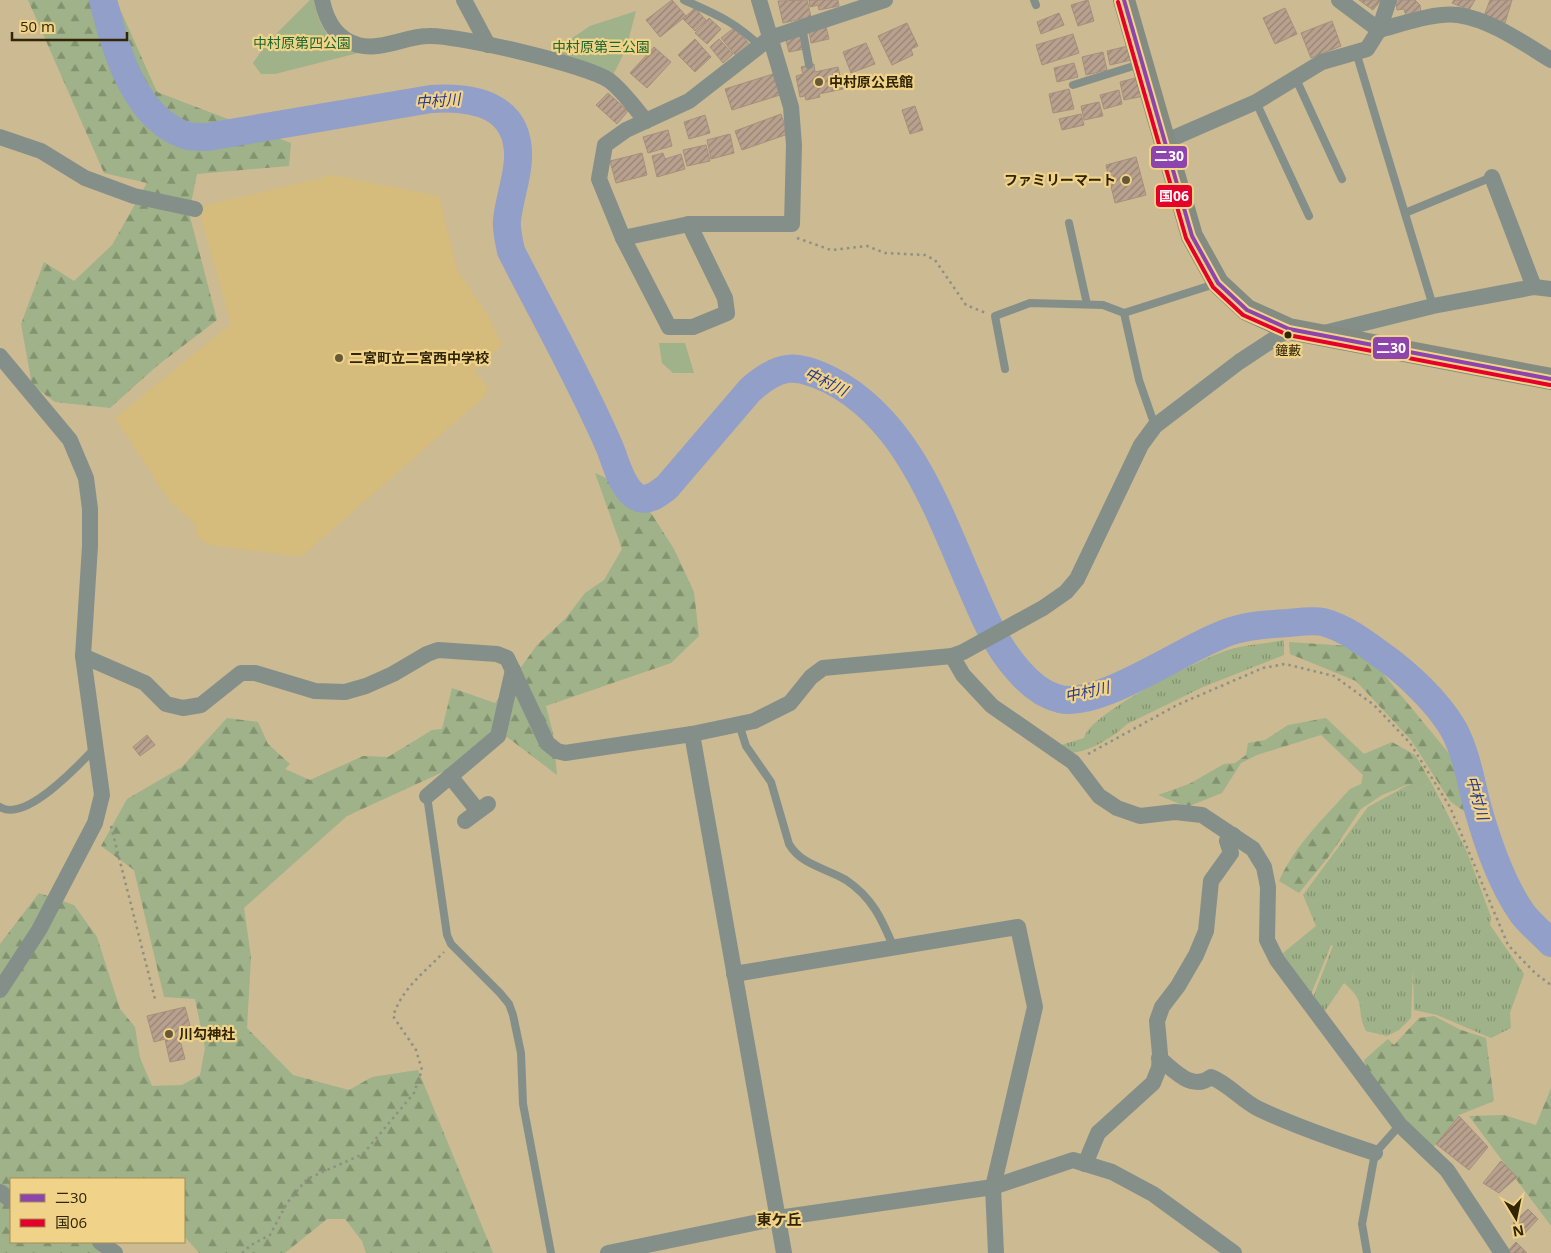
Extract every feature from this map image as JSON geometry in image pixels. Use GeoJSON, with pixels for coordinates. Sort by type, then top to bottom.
{"type":"FeatureCollection","features":[{"type":"Feature","properties":{"kind":"main road"},"geometry":{"type":"LineString","coordinates":[[1124,0],[1192,236],[1218,283],[1247,310],[1289,329],[1551,379]]}},
{"type":"Feature","properties":{"kind":"street"},"geometry":{"type":"LineString","coordinates":[[322,0],[325,16],[335,31],[356,44],[377,47],[428,36],[458,39],[580,68],[610,81],[646,121]]}},
{"type":"Feature","properties":{"kind":"street"},"geometry":{"type":"LineString","coordinates":[[464,0],[488,46]]}},
{"type":"Feature","properties":{"kind":"street"},"geometry":{"type":"LineString","coordinates":[[623,238],[689,224],[792,224],[794,146],[791,107],[765,42],[759,0]]}},
{"type":"Feature","properties":{"kind":"street"},"geometry":{"type":"LineString","coordinates":[[689,224],[725,298],[727,312],[693,327],[669,327],[623,238],[599,179],[606,145],[626,130],[689,101],[765,42],[802,27],[885,0]]}},
{"type":"Feature","properties":{"kind":"street"},"geometry":{"type":"LineString","coordinates":[[1339,0],[1379,30]]}},
{"type":"Feature","properties":{"kind":"street"},"geometry":{"type":"LineString","coordinates":[[1164,142],[1256,102],[1296,80],[1322,62],[1367,49],[1379,30],[1390,0]]}},
{"type":"Feature","properties":{"kind":"street"},"geometry":{"type":"LineString","coordinates":[[1379,30],[1425,18],[1458,15],[1499,29],[1551,60]]}},
{"type":"Feature","properties":{"kind":"street"},"geometry":{"type":"LineString","coordinates":[[0,137],[41,151],[85,178],[134,196],[195,209]]}},
{"type":"Feature","properties":{"kind":"street"},"geometry":{"type":"LineString","coordinates":[[1492,177],[1534,287]]}},
{"type":"Feature","properties":{"kind":"street"},"geometry":{"type":"LineString","coordinates":[[1318,334],[1433,306],[1534,287],[1551,289]]}},
{"type":"Feature","properties":{"kind":"street"},"geometry":{"type":"LineString","coordinates":[[83,656],[145,683],[166,704],[182,708],[201,705],[241,673],[255,673],[315,691],[332,693],[366,686],[438,650],[498,654],[507,658],[547,743],[558,751],[574,752],[692,734],[754,721],[790,703],[811,677],[823,668],[957,654],[1056,601],[1078,579],[1125,474],[1141,445],[1155,426],[1239,362],[1289,329]]}},
{"type":"Feature","properties":{"kind":"street"},"geometry":{"type":"LineString","coordinates":[[0,356],[70,440],[86,478],[90,509],[90,546],[83,656],[102,795],[99,815],[39,930],[0,990]]}},
{"type":"Feature","properties":{"kind":"street"},"geometry":{"type":"LineString","coordinates":[[957,654],[964,675],[992,706],[1073,762],[1100,796],[1117,808],[1140,816],[1175,812],[1202,815],[1253,849],[1264,867],[1268,887],[1267,940],[1276,960],[1400,1125],[1447,1170],[1502,1253]]}},
{"type":"Feature","properties":{"kind":"street"},"geometry":{"type":"LineString","coordinates":[[427,796],[498,736],[513,670]]}},
{"type":"Feature","properties":{"kind":"street"},"geometry":{"type":"LineString","coordinates":[[692,734],[784,1253]]}},
{"type":"Feature","properties":{"kind":"street"},"geometry":{"type":"LineString","coordinates":[[450,776],[477,812]]}},
{"type":"Feature","properties":{"kind":"street"},"geometry":{"type":"LineString","coordinates":[[1085,1164],[1098,1133],[1153,1083],[1159,1068],[1160,1058],[1156,1021],[1162,1007],[1178,986],[1196,955],[1206,931],[1211,881],[1231,853],[1227,841],[1233,835]]}},
{"type":"Feature","properties":{"kind":"street"},"geometry":{"type":"LineString","coordinates":[[734,974],[1018,926],[1035,1007],[993,1187],[996,1253]]}},
{"type":"Feature","properties":{"kind":"street"},"geometry":{"type":"LineString","coordinates":[[1160,1058],[1182,1078],[1195,1083],[1204,1083],[1211,1077],[1219,1080],[1256,1108],[1308,1131],[1375,1153]]}},
{"type":"Feature","properties":{"kind":"street"},"geometry":{"type":"LineString","coordinates":[[608,1253],[778,1218],[993,1187],[1074,1160],[1112,1172],[1152,1194],[1234,1253]]}},
{"type":"Feature","properties":{"kind":"street"},"geometry":{"type":"LineString","coordinates":[[101,1243],[116,1253]]}},
{"type":"Feature","properties":{"kind":"lane"},"geometry":{"type":"LineString","coordinates":[[684,0],[724,17],[744,31],[765,42]]}},
{"type":"Feature","properties":{"kind":"lane"},"geometry":{"type":"LineString","coordinates":[[802,27],[809,65]]}},
{"type":"Feature","properties":{"kind":"lane"},"geometry":{"type":"LineString","coordinates":[[1356,52],[1433,306]]}},
{"type":"Feature","properties":{"kind":"lane"},"geometry":{"type":"LineString","coordinates":[[1073,85],[1142,63]]}},
{"type":"Feature","properties":{"kind":"lane"},"geometry":{"type":"LineString","coordinates":[[1296,80],[1342,179]]}},
{"type":"Feature","properties":{"kind":"lane"},"geometry":{"type":"LineString","coordinates":[[1256,102],[1309,216]]}},
{"type":"Feature","properties":{"kind":"lane"},"geometry":{"type":"LineString","coordinates":[[1405,213],[1492,177]]}},
{"type":"Feature","properties":{"kind":"lane"},"geometry":{"type":"LineString","coordinates":[[1069,223],[1087,304]]}},
{"type":"Feature","properties":{"kind":"lane"},"geometry":{"type":"LineString","coordinates":[[1005,369],[994,316],[1030,302],[1103,305],[1124,313],[1218,283]]}},
{"type":"Feature","properties":{"kind":"lane"},"geometry":{"type":"LineString","coordinates":[[1124,313],[1139,380],[1155,426]]}},
{"type":"Feature","properties":{"kind":"lane"},"geometry":{"type":"LineString","coordinates":[[739,724],[746,746],[771,782],[788,844],[794,853],[846,881],[863,896],[877,910],[894,948]]}},
{"type":"Feature","properties":{"kind":"lane"},"geometry":{"type":"LineString","coordinates":[[0,807],[12,811],[21,808],[61,783],[96,746]]}},
{"type":"Feature","properties":{"kind":"lane"},"geometry":{"type":"LineString","coordinates":[[427,796],[446,931],[452,944],[509,1004],[513,1015],[521,1053],[523,1104],[551,1253]]}},
{"type":"Feature","properties":{"kind":"lane"},"geometry":{"type":"LineString","coordinates":[[1367,1253],[1362,1224],[1375,1153],[1400,1125]]}},
{"type":"Feature","properties":{"kind":"path"},"geometry":{"type":"LineString","coordinates":[[792,224],[798,240],[831,250],[867,246],[886,253],[925,255],[935,260],[966,305],[994,316]]}},
{"type":"Feature","properties":{"kind":"path"},"geometry":{"type":"LineString","coordinates":[[1073,762],[1177,704],[1263,668],[1286,664],[1334,676],[1374,705],[1410,743],[1450,807],[1508,945],[1534,973],[1551,985]]}},
{"type":"Feature","properties":{"kind":"path"},"geometry":{"type":"LineString","coordinates":[[110,823],[156,999]]}},
{"type":"Feature","properties":{"kind":"path"},"geometry":{"type":"LineString","coordinates":[[242,1253],[251,1245],[270,1236],[287,1202],[307,1179],[363,1154],[414,1094],[422,1070],[416,1050],[393,1016],[398,1003],[412,981],[452,944]]}},
{"type":"Feature","properties":{"kind":"shaded area","name":"二宮町立二宮西中学校"},"geometry":{"type":"Polygon","coordinates":[[[332,175],[439,196],[457,269],[487,314],[502,345],[474,372],[488,387],[485,396],[301,557],[209,545],[197,537],[196,525],[170,502],[115,418],[231,324],[198,207],[332,175]]]}},
{"type":"Feature","properties":{"kind":"green space"},"geometry":{"type":"Polygon","coordinates":[[[28,0],[116,0],[157,92],[291,143],[289,166],[197,174],[189,213],[217,320],[158,365],[110,408],[55,402],[32,385],[21,324],[44,262],[74,281],[112,245],[147,183],[104,173],[28,0]]]}},
{"type":"Feature","properties":{"kind":"green space","name":"中村原第四公園"},"geometry":{"type":"Polygon","coordinates":[[[310,0],[314,0],[319,19],[327,34],[348,49],[358,53],[275,74],[261,74],[253,63],[268,42],[310,0]]]}},
{"type":"Feature","properties":{"kind":"green space","name":"中村原第三公園"},"geometry":{"type":"Polygon","coordinates":[[[636,11],[626,49],[612,77],[550,53],[590,26],[636,11]]]}},
{"type":"Feature","properties":{"kind":"green space"},"geometry":{"type":"Polygon","coordinates":[[[659,343],[685,343],[694,373],[673,373],[662,363],[659,343]]]}},
{"type":"Feature","properties":{"kind":"green space"},"geometry":{"type":"Polygon","coordinates":[[[595,473],[619,484],[651,513],[674,549],[694,592],[699,636],[671,663],[546,706],[553,733],[557,775],[507,737],[456,766],[347,816],[244,908],[251,957],[247,1028],[293,1075],[349,1090],[372,1077],[418,1070],[493,1253],[366,1253],[362,1241],[345,1219],[327,1219],[285,1253],[199,1253],[185,1237],[185,1178],[10,1178],[10,1243],[115,1243],[99,1253],[0,1253],[0,944],[39,893],[74,905],[97,937],[120,1009],[135,1027],[140,1058],[152,1086],[182,1085],[200,1075],[205,1048],[195,999],[164,997],[134,870],[101,846],[127,799],[182,767],[227,718],[258,722],[268,744],[290,764],[285,769],[310,780],[363,756],[388,757],[432,730],[442,729],[452,688],[495,703],[537,645],[566,618],[585,593],[604,580],[622,549],[595,473]]]}},
{"type":"Feature","properties":{"kind":"green space"},"geometry":{"type":"Polygon","coordinates":[[[1284,640],[1284,655],[1203,687],[1127,724],[1092,748],[1068,753],[1061,745],[1084,738],[1091,727],[1125,701],[1172,675],[1214,655],[1248,645],[1284,640]]]}},
{"type":"Feature","properties":{"kind":"green space"},"geometry":{"type":"Polygon","coordinates":[[[1289,642],[1348,646],[1381,671],[1456,762],[1468,789],[1473,818],[1450,801],[1411,740],[1356,681],[1290,654],[1289,642]]]}},
{"type":"Feature","properties":{"kind":"green space"},"geometry":{"type":"Polygon","coordinates":[[[1326,718],[1364,754],[1392,742],[1415,755],[1431,782],[1419,789],[1409,784],[1382,795],[1361,809],[1330,855],[1299,893],[1279,881],[1286,868],[1320,821],[1350,789],[1361,784],[1363,775],[1321,735],[1257,755],[1241,763],[1222,793],[1187,807],[1158,795],[1189,784],[1224,764],[1235,763],[1246,755],[1248,743],[1265,740],[1288,725],[1326,718]]]}},
{"type":"Feature","properties":{"kind":"green space"},"geometry":{"type":"Polygon","coordinates":[[[1431,782],[1467,852],[1491,917],[1490,925],[1524,974],[1510,1013],[1511,1028],[1491,1038],[1437,1015],[1414,1010],[1413,968],[1411,1018],[1399,1030],[1387,1036],[1366,1031],[1359,1001],[1352,990],[1344,983],[1325,1011],[1312,1000],[1333,946],[1331,945],[1309,999],[1278,957],[1316,926],[1303,895],[1368,807],[1410,784],[1419,789],[1431,782]]]}},
{"type":"Feature","properties":{"kind":"green space"},"geometry":{"type":"Polygon","coordinates":[[[1434,1016],[1461,1030],[1486,1038],[1494,1101],[1459,1115],[1432,1149],[1366,1074],[1364,1060],[1388,1039],[1394,1045],[1419,1018],[1434,1016]]]}},
{"type":"Feature","properties":{"kind":"green space"},"geometry":{"type":"Polygon","coordinates":[[[1551,1088],[1551,1226],[1469,1116],[1504,1115],[1536,1125],[1551,1088]]]}},
{"type":"Feature","properties":{"kind":"building"},"geometry":{"type":"Polygon","coordinates":[[[672,0],[686,16],[660,37],[646,20],[672,0]]]}},
{"type":"Feature","properties":{"kind":"building"},"geometry":{"type":"Polygon","coordinates":[[[807,0],[811,17],[783,23],[778,1],[807,0]]]}},
{"type":"Feature","properties":{"kind":"building"},"geometry":{"type":"Polygon","coordinates":[[[809,0],[838,0],[839,6],[819,10],[818,5],[810,7],[809,0]]]}},
{"type":"Feature","properties":{"kind":"building"},"geometry":{"type":"Polygon","coordinates":[[[1088,0],[1094,21],[1078,26],[1071,5],[1088,0]]]}},
{"type":"Feature","properties":{"kind":"building"},"geometry":{"type":"Polygon","coordinates":[[[1359,0],[1381,0],[1373,10],[1359,0]]]}},
{"type":"Feature","properties":{"kind":"building"},"geometry":{"type":"Polygon","coordinates":[[[1400,0],[1415,0],[1420,5],[1421,14],[1406,16],[1404,9],[1397,10],[1396,2],[1400,0]]]}},
{"type":"Feature","properties":{"kind":"building"},"geometry":{"type":"Polygon","coordinates":[[[1454,0],[1475,0],[1469,10],[1452,3],[1454,0]]]}},
{"type":"Feature","properties":{"kind":"building"},"geometry":{"type":"Polygon","coordinates":[[[1490,0],[1512,0],[1505,23],[1484,16],[1490,0]]]}},
{"type":"Feature","properties":{"kind":"building"},"geometry":{"type":"Polygon","coordinates":[[[695,8],[706,20],[695,31],[683,19],[695,8]]]}},
{"type":"Feature","properties":{"kind":"building"},"geometry":{"type":"Polygon","coordinates":[[[1285,8],[1297,34],[1275,44],[1263,18],[1285,8]]]}},
{"type":"Feature","properties":{"kind":"building"},"geometry":{"type":"Polygon","coordinates":[[[1059,13],[1064,25],[1041,34],[1037,22],[1059,13]]]}},
{"type":"Feature","properties":{"kind":"building"},"geometry":{"type":"Polygon","coordinates":[[[709,18],[721,29],[707,44],[695,33],[709,18]]]}},
{"type":"Feature","properties":{"kind":"building"},"geometry":{"type":"Polygon","coordinates":[[[1332,21],[1341,46],[1311,58],[1301,33],[1332,21]]]}},
{"type":"Feature","properties":{"kind":"building"},"geometry":{"type":"Polygon","coordinates":[[[907,23],[918,46],[911,49],[913,55],[892,65],[878,36],[907,23]]]}},
{"type":"Feature","properties":{"kind":"building"},"geometry":{"type":"Polygon","coordinates":[[[735,27],[750,45],[736,56],[721,38],[735,27]]]}},
{"type":"Feature","properties":{"kind":"building"},"geometry":{"type":"Polygon","coordinates":[[[826,27],[829,39],[811,43],[809,31],[826,27]]]}},
{"type":"Feature","properties":{"kind":"building"},"geometry":{"type":"Polygon","coordinates":[[[1073,34],[1079,53],[1042,65],[1036,45],[1073,34]]]}},
{"type":"Feature","properties":{"kind":"building"},"geometry":{"type":"Polygon","coordinates":[[[801,36],[804,49],[789,52],[786,40],[801,36]]]}},
{"type":"Feature","properties":{"kind":"building"},"geometry":{"type":"Polygon","coordinates":[[[695,39],[711,57],[695,72],[678,55],[695,39]]]}},
{"type":"Feature","properties":{"kind":"building"},"geometry":{"type":"Polygon","coordinates":[[[719,39],[733,54],[723,63],[710,47],[719,39]]]}},
{"type":"Feature","properties":{"kind":"building"},"geometry":{"type":"Polygon","coordinates":[[[866,43],[875,64],[851,73],[843,52],[866,43]]]}},
{"type":"Feature","properties":{"kind":"building"},"geometry":{"type":"Polygon","coordinates":[[[1128,46],[1131,60],[1110,65],[1107,51],[1128,46]]]}},
{"type":"Feature","properties":{"kind":"building"},"geometry":{"type":"Polygon","coordinates":[[[654,47],[671,62],[647,88],[630,73],[654,47]]]}},
{"type":"Feature","properties":{"kind":"building"},"geometry":{"type":"Polygon","coordinates":[[[1103,52],[1107,70],[1086,75],[1082,57],[1103,52]]]}},
{"type":"Feature","properties":{"kind":"building"},"geometry":{"type":"Polygon","coordinates":[[[1074,63],[1078,77],[1057,82],[1054,68],[1074,63]]]}},
{"type":"Feature","properties":{"kind":"building","name":"中村原公民館"},"geometry":{"type":"Polygon","coordinates":[[[814,64],[815,72],[838,67],[843,89],[819,94],[820,97],[806,100],[805,96],[800,97],[796,76],[803,74],[801,67],[814,64]]]}},
{"type":"Feature","properties":{"kind":"building"},"geometry":{"type":"Polygon","coordinates":[[[773,74],[780,95],[732,110],[725,89],[773,74]]]}},
{"type":"Feature","properties":{"kind":"building"},"geometry":{"type":"Polygon","coordinates":[[[1139,77],[1144,96],[1124,100],[1120,82],[1139,77]]]}},
{"type":"Feature","properties":{"kind":"building"},"geometry":{"type":"Polygon","coordinates":[[[1069,89],[1074,109],[1053,113],[1049,94],[1069,89]]]}},
{"type":"Feature","properties":{"kind":"building"},"geometry":{"type":"Polygon","coordinates":[[[1119,90],[1122,104],[1104,109],[1100,95],[1119,90]]]}},
{"type":"Feature","properties":{"kind":"building"},"geometry":{"type":"Polygon","coordinates":[[[608,93],[628,111],[617,124],[596,105],[608,93]]]}},
{"type":"Feature","properties":{"kind":"building"},"geometry":{"type":"Polygon","coordinates":[[[1099,102],[1103,116],[1084,120],[1081,106],[1099,102]]]}},
{"type":"Feature","properties":{"kind":"building"},"geometry":{"type":"Polygon","coordinates":[[[915,106],[923,130],[910,134],[902,110],[915,106]]]}},
{"type":"Feature","properties":{"kind":"building"},"geometry":{"type":"Polygon","coordinates":[[[781,114],[788,134],[742,150],[735,131],[781,114]]]}},
{"type":"Feature","properties":{"kind":"building"},"geometry":{"type":"Polygon","coordinates":[[[1081,114],[1084,125],[1062,130],[1059,119],[1081,114]]]}},
{"type":"Feature","properties":{"kind":"building"},"geometry":{"type":"Polygon","coordinates":[[[705,115],[710,133],[689,139],[684,122],[705,115]]]}},
{"type":"Feature","properties":{"kind":"building"},"geometry":{"type":"Polygon","coordinates":[[[668,130],[672,146],[648,153],[643,137],[668,130]]]}},
{"type":"Feature","properties":{"kind":"building"},"geometry":{"type":"Polygon","coordinates":[[[730,134],[734,153],[711,159],[707,140],[730,134]]]}},
{"type":"Feature","properties":{"kind":"building"},"geometry":{"type":"Polygon","coordinates":[[[706,145],[710,161],[687,166],[683,150],[706,145]]]}},
{"type":"Feature","properties":{"kind":"building"},"geometry":{"type":"Polygon","coordinates":[[[642,153],[647,175],[616,183],[610,161],[642,153]]]}},
{"type":"Feature","properties":{"kind":"building"},"geometry":{"type":"Polygon","coordinates":[[[663,153],[665,159],[681,154],[685,169],[657,177],[652,156],[663,153]]]}},
{"type":"Feature","properties":{"kind":"building","name":"ファミリーマート"},"geometry":{"type":"Polygon","coordinates":[[[1136,157],[1146,195],[1115,203],[1106,165],[1136,157]]]}},
{"type":"Feature","properties":{"kind":"building"},"geometry":{"type":"Polygon","coordinates":[[[147,735],[155,745],[140,756],[133,747],[147,735]]]}},
{"type":"Feature","properties":{"kind":"building","name":"川勾神社"},"geometry":{"type":"Polygon","coordinates":[[[185,1007],[192,1033],[179,1036],[185,1059],[170,1062],[165,1039],[154,1042],[147,1016],[185,1007]]]}},
{"type":"Feature","properties":{"kind":"building"},"geometry":{"type":"Polygon","coordinates":[[[1459,1116],[1488,1147],[1469,1170],[1436,1144],[1459,1116]]]}},
{"type":"Feature","properties":{"kind":"building"},"geometry":{"type":"Polygon","coordinates":[[[1501,1161],[1517,1177],[1499,1193],[1483,1183],[1501,1161]]]}},
{"type":"Feature","properties":{"kind":"building"},"geometry":{"type":"Polygon","coordinates":[[[1528,1209],[1538,1219],[1525,1233],[1513,1223],[1528,1209]]]}},
{"type":"Feature","properties":{"kind":"building"},"geometry":{"type":"Polygon","coordinates":[[[1516,1242],[1527,1253],[1507,1252],[1516,1242]]]}},
{"type":"Feature","properties":{"kind":"waterway","name":"中村川"},"geometry":{"type":"LineString","coordinates":[[103,0],[121,59],[130,80],[141,98],[154,115],[169,127],[188,136],[207,137],[431,99],[478,102],[503,115],[511,126],[517,141],[518,159],[516,175],[507,220],[507,232],[511,251],[587,398],[623,482],[637,497],[641,499],[649,498],[667,487],[750,390],[760,381],[779,371],[797,369],[818,374],[857,397],[880,419],[900,443],[932,498],[996,640],[1021,674],[1036,687],[1053,697],[1078,699],[1099,694],[1147,673],[1217,637],[1248,627],[1319,621],[1346,631],[1360,640],[1390,661],[1421,688],[1454,730],[1465,759],[1486,836],[1501,876],[1522,913],[1551,943]]}},
{"type":"Feature","properties":{"kind":"transit line","name":"二30"},"geometry":{"type":"LineString","coordinates":[[1124,0],[1192,236],[1218,283],[1247,310],[1289,329],[1551,379]]}},
{"type":"Feature","properties":{"kind":"transit line","name":"国06"},"geometry":{"type":"LineString","coordinates":[[1118,2],[1186,238],[1213,287],[1243,315],[1288,335],[1550,385]]}},
{"type":"Feature","properties":{"kind":"place","name":"中村原公民館"},"geometry":{"type":"Point","coordinates":[819,82]}},
{"type":"Feature","properties":{"kind":"place","name":"ファミリーマート"},"geometry":{"type":"Point","coordinates":[1126,180]}},
{"type":"Feature","properties":{"kind":"place","name":"鐘藪"},"geometry":{"type":"Point","coordinates":[1288,335]}},
{"type":"Feature","properties":{"kind":"place","name":"二宮町立二宮西中学校"},"geometry":{"type":"Point","coordinates":[339,358]}},
{"type":"Feature","properties":{"kind":"place","name":"川勾神社"},"geometry":{"type":"Point","coordinates":[169,1034]}},
{"type":"Feature","properties":{"kind":"district","name":"東ケ丘"},"geometry":{"type":"Point","coordinates":[779,1220]}}]}
